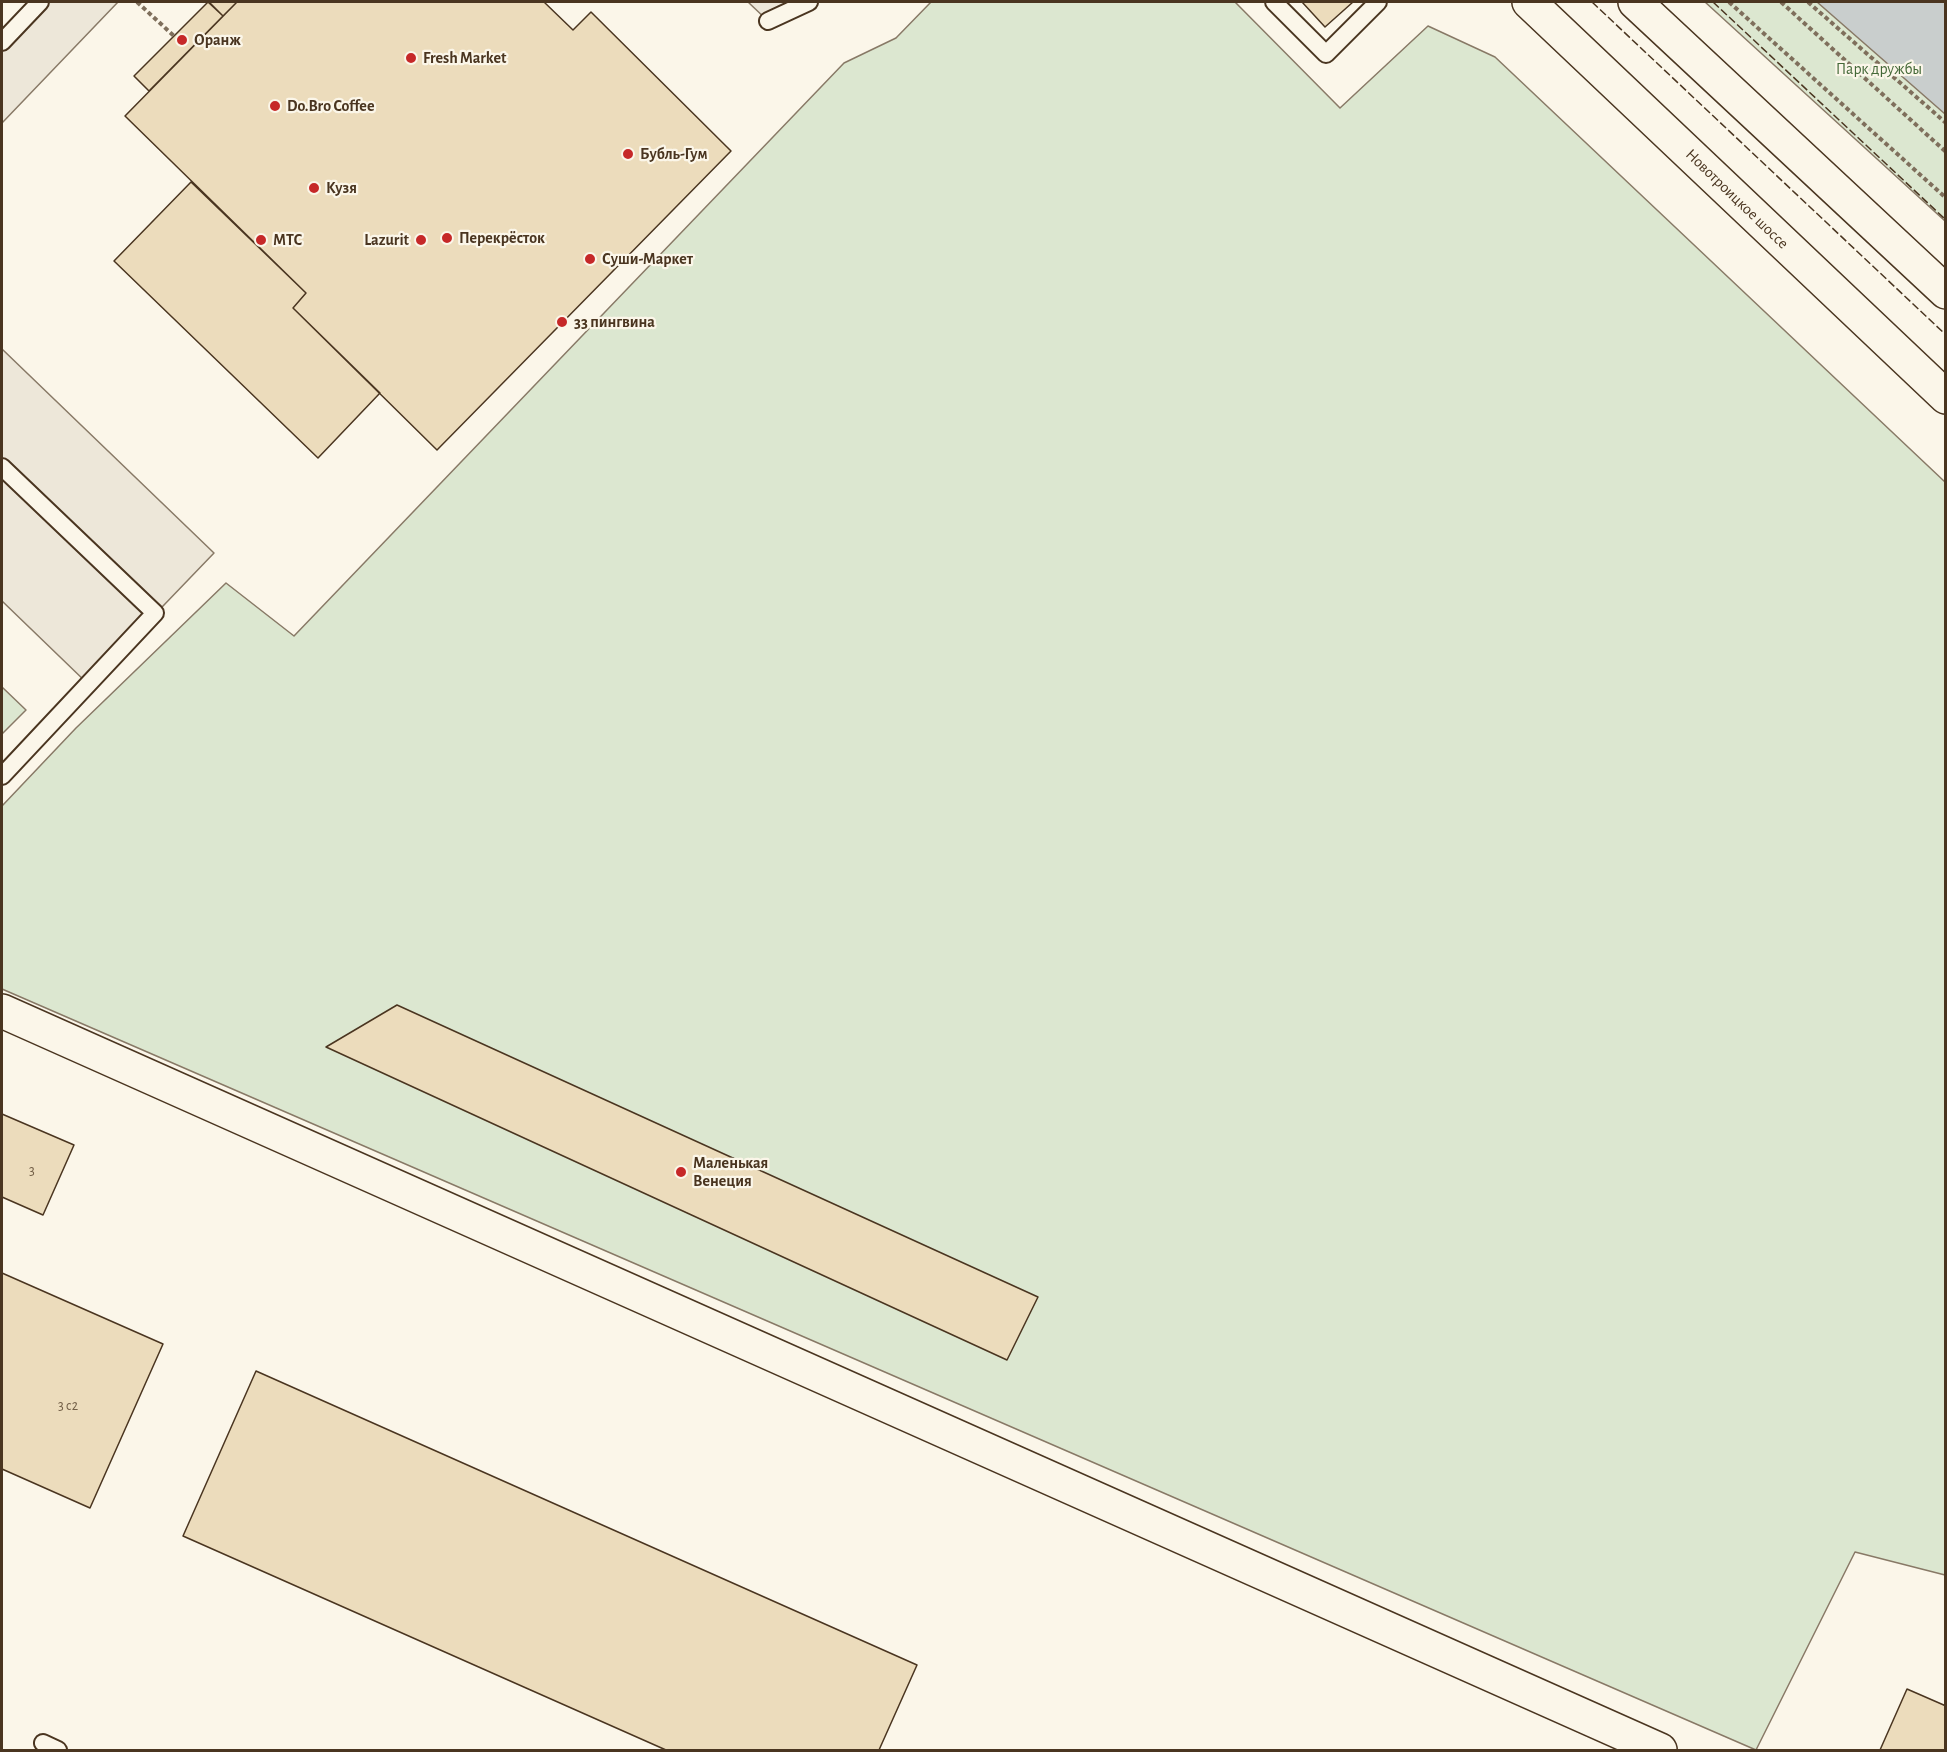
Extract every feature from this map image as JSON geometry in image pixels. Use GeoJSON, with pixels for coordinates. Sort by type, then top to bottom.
{"type":"FeatureCollection","features":[{"type":"Feature","properties":{"kind":"street","name":"Новотроицкое шоссе"},"geometry":{"type":"LineString","coordinates":[[1529,2],[1946,397]]}},
{"type":"Feature","properties":{"kind":"street"},"geometry":{"type":"LineString","coordinates":[[1635,2],[1946,292]]}},
{"type":"Feature","properties":{"kind":"street"},"geometry":{"type":"LineString","coordinates":[[2,1011],[1660,1750]]}},
{"type":"Feature","properties":{"kind":"lane"},"geometry":{"type":"LineString","coordinates":[[2,42],[40,2]]}},
{"type":"Feature","properties":{"kind":"lane"},"geometry":{"type":"LineString","coordinates":[[768,21],[809,2]]}},
{"type":"Feature","properties":{"kind":"lane"},"geometry":{"type":"LineString","coordinates":[[1274,2],[1326,54],[1378,2]]}},
{"type":"Feature","properties":{"kind":"lane"},"geometry":{"type":"LineString","coordinates":[[2,467],[155,613],[2,776]]}},
{"type":"Feature","properties":{"kind":"path"},"geometry":{"type":"LineString","coordinates":[[137,2],[174,36]]}},
{"type":"Feature","properties":{"kind":"path"},"geometry":{"type":"LineString","coordinates":[[1730,2],[1946,198]]}},
{"type":"Feature","properties":{"kind":"path"},"geometry":{"type":"LineString","coordinates":[[1781,2],[1946,152]]}},
{"type":"Feature","properties":{"kind":"path"},"geometry":{"type":"LineString","coordinates":[[1808,2],[1946,123]]}},
{"type":"Feature","properties":{"kind":"green space"},"geometry":{"type":"Polygon","coordinates":[[[931,2],[1235,2],[1340,108],[1428,26],[1495,57],[1945,482],[1945,1575],[1855,1552],[1756,1750],[2,989],[2,806],[76,728],[226,583],[294,636],[844,63],[896,38],[931,2]]]}},
{"type":"Feature","properties":{"kind":"green space","name":"Парк дружбы"},"geometry":{"type":"Polygon","coordinates":[[[1705,2],[1945,2],[1945,221],[1705,2]]]}},
{"type":"Feature","properties":{"kind":"green space"},"geometry":{"type":"Polygon","coordinates":[[[2,687],[26,710],[2,734],[2,687]]]}},
{"type":"Feature","properties":{"kind":"shaded area"},"geometry":{"type":"Polygon","coordinates":[[[39,2],[118,2],[2,123],[2,41],[39,2]]]}},
{"type":"Feature","properties":{"kind":"shaded area"},"geometry":{"type":"Polygon","coordinates":[[[748,2],[809,2],[768,21],[748,2]]]}},
{"type":"Feature","properties":{"kind":"shaded area"},"geometry":{"type":"Polygon","coordinates":[[[1817,2],[1945,2],[1945,114],[1817,2]]]}},
{"type":"Feature","properties":{"kind":"shaded area"},"geometry":{"type":"Polygon","coordinates":[[[2,349],[214,553],[88,684],[2,601],[2,349]]]}},
{"type":"Feature","properties":{"kind":"building"},"geometry":{"type":"Polygon","coordinates":[[[208,2],[223,16],[149,91],[134,76],[208,2]]]}},
{"type":"Feature","properties":{"kind":"building"},"geometry":{"type":"Polygon","coordinates":[[[209,2],[237,2],[223,16],[209,2]]]}},
{"type":"Feature","properties":{"kind":"building","name":"Перекрёсток"},"geometry":{"type":"Polygon","coordinates":[[[237,2],[544,2],[573,30],[591,12],[731,151],[437,450],[293,308],[306,293],[125,116],[237,2]]]}},
{"type":"Feature","properties":{"kind":"building"},"geometry":{"type":"Polygon","coordinates":[[[1302,2],[1353,2],[1325,27],[1302,2]]]}},
{"type":"Feature","properties":{"kind":"building"},"geometry":{"type":"Polygon","coordinates":[[[191,182],[306,293],[293,308],[380,393],[318,458],[114,261],[191,182]]]}},
{"type":"Feature","properties":{"kind":"building","name":"Маленькая Венеция"},"geometry":{"type":"Polygon","coordinates":[[[397,1005],[1038,1297],[1007,1360],[326,1047],[397,1005]]]}},
{"type":"Feature","properties":{"kind":"building"},"geometry":{"type":"Polygon","coordinates":[[[2,1114],[74,1145],[43,1215],[2,1197],[2,1114]]]}},
{"type":"Feature","properties":{"kind":"building"},"geometry":{"type":"Polygon","coordinates":[[[2,1273],[163,1344],[90,1508],[2,1469],[2,1273]]]}},
{"type":"Feature","properties":{"kind":"building"},"geometry":{"type":"Polygon","coordinates":[[[256,1371],[917,1665],[879,1750],[666,1750],[183,1536],[256,1371]]]}},
{"type":"Feature","properties":{"kind":"building"},"geometry":{"type":"Polygon","coordinates":[[[1907,1689],[1946,1706],[1946,1750],[1880,1750],[1907,1689]]]}},
{"type":"Feature","properties":{"kind":"fence"},"geometry":{"type":"LineString","coordinates":[[1592,2],[1946,335]]}},
{"type":"Feature","properties":{"kind":"fence"},"geometry":{"type":"LineString","coordinates":[[1713,2],[1946,220]]}},
{"type":"Feature","properties":{"kind":"place","name":"Оранж"},"geometry":{"type":"Point","coordinates":[182,40]}},
{"type":"Feature","properties":{"kind":"place","name":"Fresh Market"},"geometry":{"type":"Point","coordinates":[411,58]}},
{"type":"Feature","properties":{"kind":"place","name":"Do.Bro Coffee"},"geometry":{"type":"Point","coordinates":[275,106]}},
{"type":"Feature","properties":{"kind":"place","name":"Бубль-Гум"},"geometry":{"type":"Point","coordinates":[628,154]}},
{"type":"Feature","properties":{"kind":"place","name":"Кузя"},"geometry":{"type":"Point","coordinates":[314,188]}},
{"type":"Feature","properties":{"kind":"place","name":"Перекрёсток"},"geometry":{"type":"Point","coordinates":[447,238]}},
{"type":"Feature","properties":{"kind":"place","name":"МТС"},"geometry":{"type":"Point","coordinates":[261,240]}},
{"type":"Feature","properties":{"kind":"place","name":"Lazurit"},"geometry":{"type":"Point","coordinates":[421,240]}},
{"type":"Feature","properties":{"kind":"place","name":"Суши-Маркет"},"geometry":{"type":"Point","coordinates":[590,259]}},
{"type":"Feature","properties":{"kind":"place","name":"33 пингвина"},"geometry":{"type":"Point","coordinates":[562,322]}},
{"type":"Feature","properties":{"kind":"place","name":"Маленькая Венеция"},"geometry":{"type":"Point","coordinates":[681,1172]}}]}
